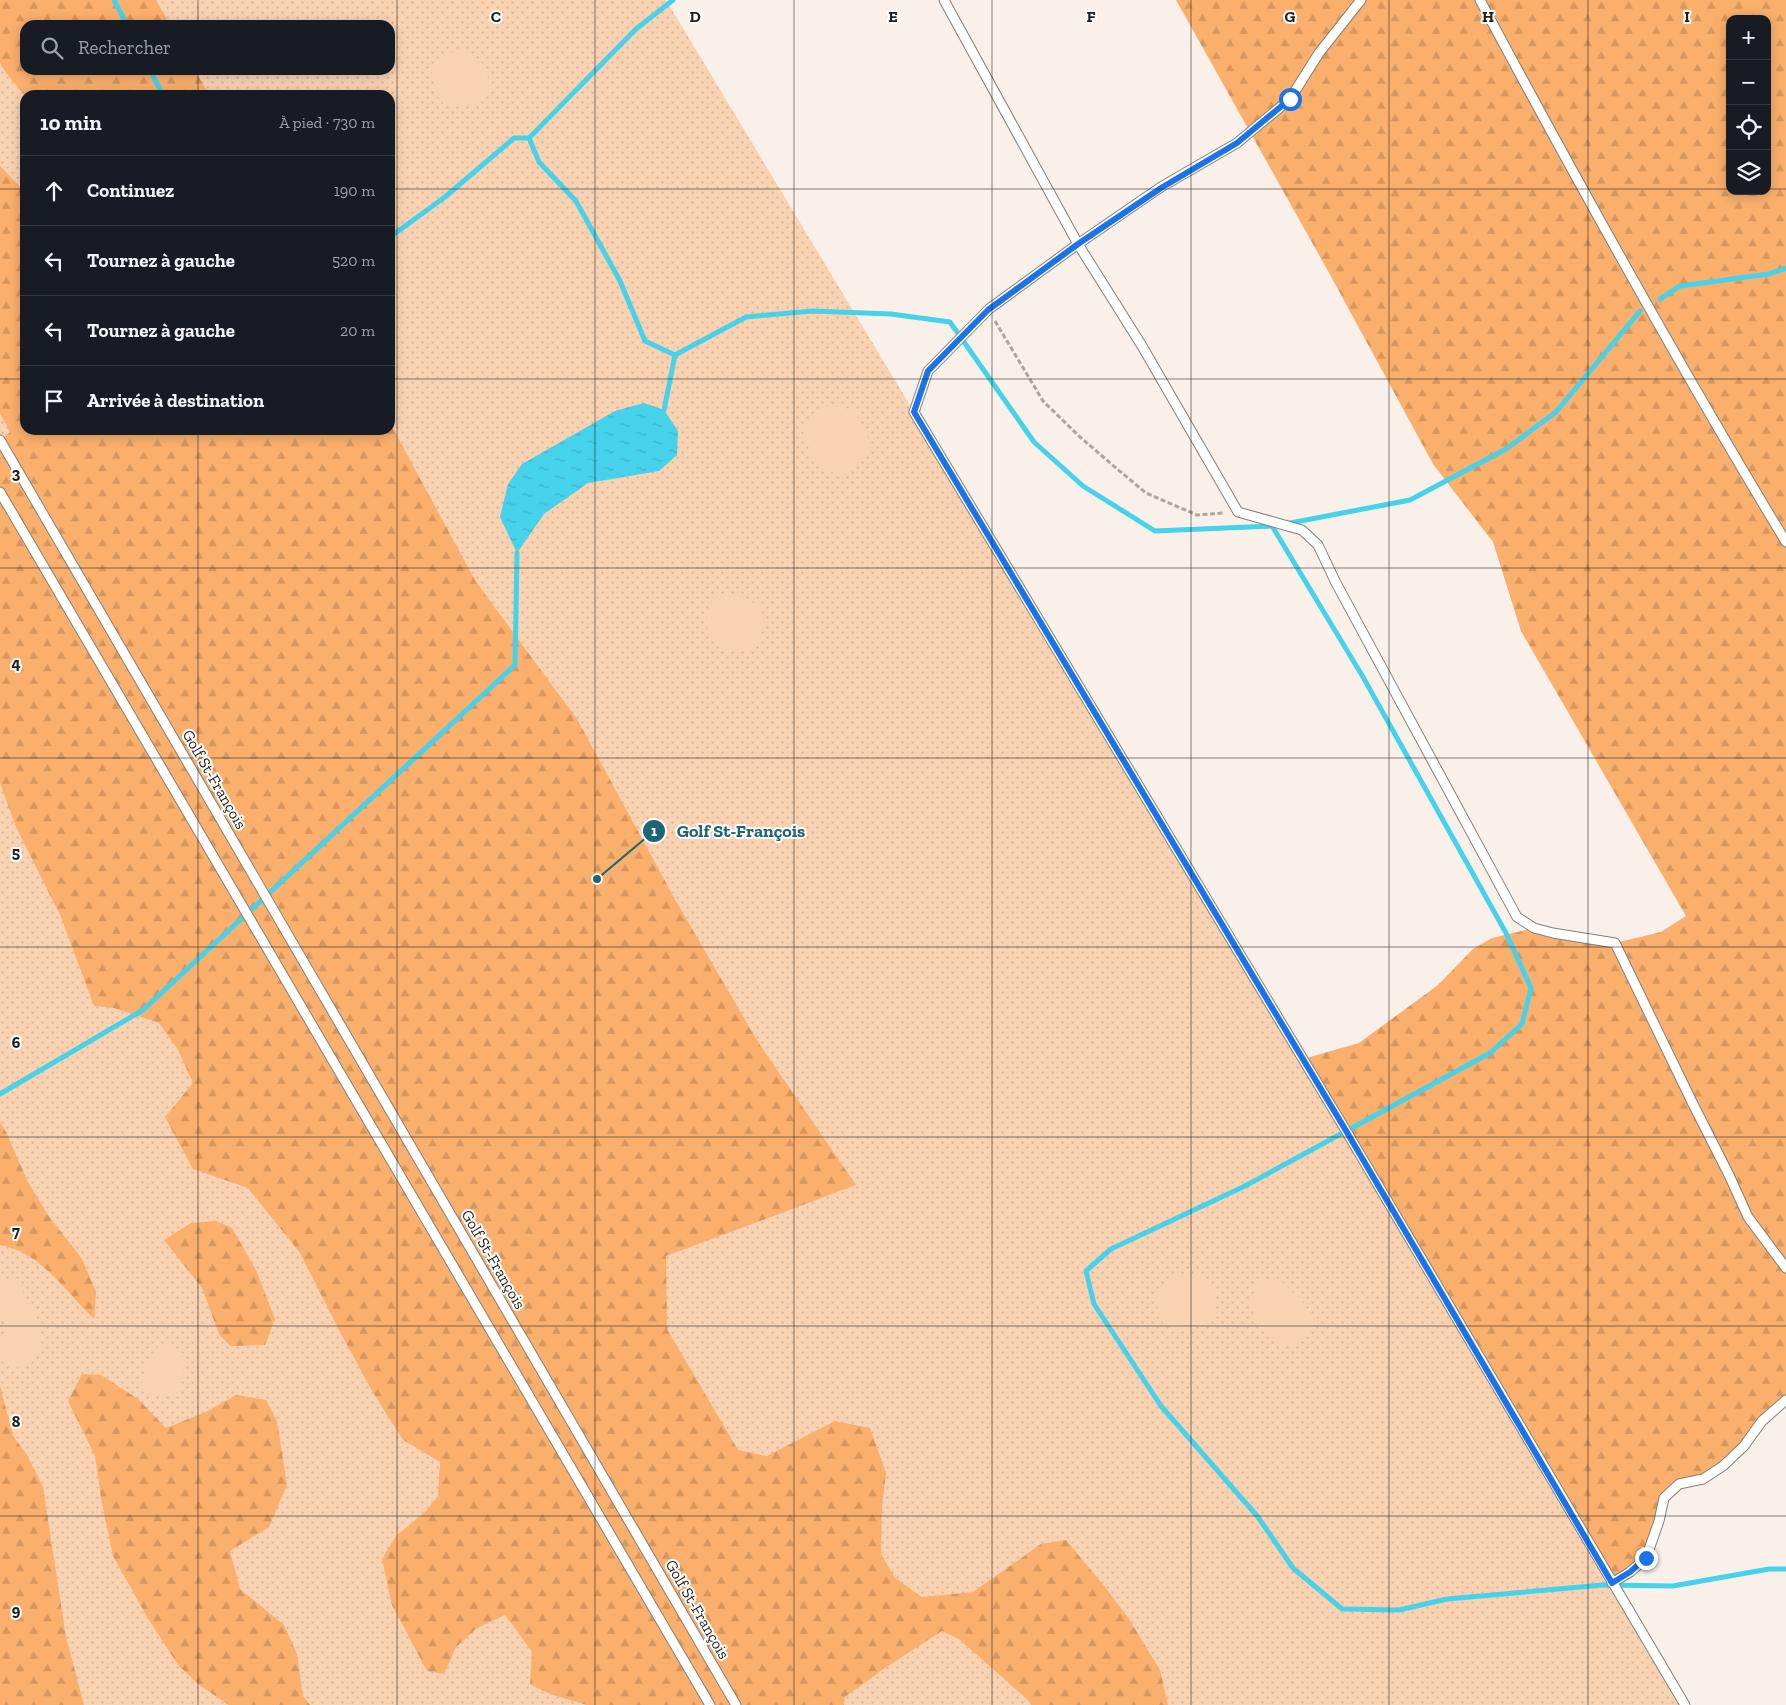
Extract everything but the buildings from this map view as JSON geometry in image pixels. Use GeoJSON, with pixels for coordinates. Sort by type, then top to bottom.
{"type":"FeatureCollection","features":[{"type":"Feature","properties":{"kind":"lane"},"geometry":{"type":"LineString","coordinates":[[944,0],[1078,244],[1142,346],[1238,512],[1302,530],[1318,545],[1336,583],[1517,917],[1534,928],[1615,943],[1748,1217],[1786,1268]]}},
{"type":"Feature","properties":{"kind":"lane"},"geometry":{"type":"LineString","coordinates":[[1361,0],[1319,53],[1290,99],[1237,143],[1161,188],[1078,244],[988,310],[928,371],[914,412],[1340,1121],[1684,1705]]}},
{"type":"Feature","properties":{"kind":"lane"},"geometry":{"type":"LineString","coordinates":[[1480,0],[1610,239],[1732,453],[1786,542]]}},
{"type":"Feature","properties":{"kind":"lane","name":"Golf St-François"},"geometry":{"type":"LineString","coordinates":[[0,440],[736,1705]]}},
{"type":"Feature","properties":{"kind":"lane"},"geometry":{"type":"LineString","coordinates":[[0,492],[710,1705]]}},
{"type":"Feature","properties":{"kind":"lane"},"geometry":{"type":"LineString","coordinates":[[1612,1583],[1630,1572],[1646,1558],[1659,1521],[1664,1498],[1679,1484],[1703,1479],[1723,1466],[1744,1446],[1762,1421],[1786,1400]]}},
{"type":"Feature","properties":{"kind":"path"},"geometry":{"type":"LineString","coordinates":[[988,310],[1043,401],[1080,437],[1116,468],[1146,492],[1197,515],[1238,512]]}},
{"type":"Feature","properties":{"kind":"shaded area"},"geometry":{"type":"Polygon","coordinates":[[[105,0],[666,0],[1087,699],[1685,1705],[49,1705],[0,1617],[0,65],[20,53],[20,75],[395,75],[395,20],[73,20],[105,0]]]}},
{"type":"Feature","properties":{"kind":"shaded area"},"geometry":{"type":"Polygon","coordinates":[[[469,50],[485,66],[490,87],[475,105],[448,105],[438,98],[432,71],[447,54],[469,50]]]}},
{"type":"Feature","properties":{"kind":"shaded area"},"geometry":{"type":"Polygon","coordinates":[[[826,407],[844,407],[855,412],[870,442],[863,460],[854,470],[848,473],[835,473],[824,469],[813,455],[805,440],[802,429],[826,407]]]}},
{"type":"Feature","properties":{"kind":"shaded area"},"geometry":{"type":"Polygon","coordinates":[[[741,594],[761,608],[764,621],[763,630],[750,649],[726,651],[708,637],[707,613],[715,599],[726,595],[741,594]]]}},
{"type":"Feature","properties":{"kind":"shaded area"},"geometry":{"type":"Polygon","coordinates":[[[1199,1275],[1212,1285],[1217,1305],[1210,1320],[1200,1326],[1179,1331],[1164,1324],[1158,1310],[1157,1300],[1160,1290],[1168,1278],[1199,1275]]]}},
{"type":"Feature","properties":{"kind":"shaded area"},"geometry":{"type":"Polygon","coordinates":[[[11,1278],[20,1283],[37,1317],[41,1335],[37,1358],[24,1367],[16,1368],[3,1362],[0,1355],[0,1339],[7,1331],[6,1322],[0,1314],[0,1281],[11,1278]]]}},
{"type":"Feature","properties":{"kind":"shaded area"},"geometry":{"type":"Polygon","coordinates":[[[1279,1279],[1301,1300],[1314,1320],[1310,1335],[1295,1346],[1281,1346],[1267,1336],[1254,1317],[1251,1303],[1256,1286],[1265,1280],[1279,1279]]]}},
{"type":"Feature","properties":{"kind":"shaded area"},"geometry":{"type":"Polygon","coordinates":[[[160,1346],[179,1350],[185,1362],[181,1387],[175,1394],[165,1397],[149,1392],[142,1384],[152,1353],[160,1346]]]}},
{"type":"Feature","properties":{"kind":"green space"},"geometry":{"type":"Polygon","coordinates":[[[0,0],[156,0],[167,20],[20,20],[20,75],[198,75],[206,90],[20,90],[0,63],[0,0]]]}},
{"type":"Feature","properties":{"kind":"green space"},"geometry":{"type":"Polygon","coordinates":[[[1176,0],[1786,0],[1786,1400],[1744,1446],[1703,1479],[1679,1484],[1664,1498],[1646,1558],[1612,1583],[1303,1059],[1359,1043],[1438,985],[1473,949],[1492,938],[1534,928],[1615,943],[1661,932],[1686,916],[1521,631],[1493,542],[1433,464],[1328,271],[1176,0]]]}},
{"type":"Feature","properties":{"kind":"green space"},"geometry":{"type":"Polygon","coordinates":[[[0,166],[20,187],[20,435],[395,435],[395,432],[476,582],[577,719],[677,903],[758,1042],[856,1185],[666,1256],[667,1329],[738,1450],[767,1456],[835,1421],[870,1428],[886,1473],[882,1506],[881,1554],[895,1578],[922,1597],[973,1592],[1041,1544],[1066,1540],[1129,1619],[1160,1670],[1168,1705],[1031,1705],[1028,1700],[959,1639],[942,1631],[882,1670],[845,1697],[844,1705],[587,1705],[550,1694],[530,1684],[532,1652],[505,1615],[477,1628],[456,1647],[444,1674],[427,1671],[392,1605],[382,1559],[396,1536],[425,1512],[438,1496],[440,1462],[403,1440],[372,1391],[300,1253],[248,1188],[193,1169],[165,1117],[193,1083],[178,1050],[159,1023],[114,1008],[94,1006],[61,917],[16,827],[0,783],[0,440],[10,432],[0,413],[0,166]]]}},
{"type":"Feature","properties":{"kind":"green space"},"geometry":{"type":"Polygon","coordinates":[[[0,1122],[28,1182],[48,1215],[82,1259],[96,1292],[94,1319],[63,1285],[41,1265],[15,1249],[0,1245],[0,1122]]]}},
{"type":"Feature","properties":{"kind":"green space"},"geometry":{"type":"Polygon","coordinates":[[[216,1221],[232,1228],[256,1270],[275,1319],[265,1345],[230,1346],[219,1334],[202,1288],[164,1240],[191,1223],[216,1221]]]}},
{"type":"Feature","properties":{"kind":"green space"},"geometry":{"type":"Polygon","coordinates":[[[82,1374],[101,1375],[138,1399],[166,1428],[208,1411],[236,1395],[266,1400],[277,1421],[287,1485],[269,1527],[230,1551],[240,1589],[284,1625],[297,1654],[303,1696],[310,1705],[229,1705],[198,1684],[178,1665],[146,1615],[113,1556],[101,1498],[95,1456],[68,1401],[82,1374]]]}},
{"type":"Feature","properties":{"kind":"green space"},"geometry":{"type":"Polygon","coordinates":[[[0,1386],[13,1436],[27,1455],[43,1487],[66,1637],[84,1705],[0,1705],[0,1386]]]}},
{"type":"Feature","properties":{"kind":"water"},"geometry":{"type":"Polygon","coordinates":[[[644,403],[664,410],[678,431],[677,455],[659,471],[588,483],[544,514],[517,553],[500,517],[508,484],[522,464],[615,411],[644,403]]]}},
{"type":"Feature","properties":{"kind":"waterway"},"geometry":{"type":"LineString","coordinates":[[114,0],[124,20]]}},
{"type":"Feature","properties":{"kind":"waterway"},"geometry":{"type":"LineString","coordinates":[[529,138],[636,29],[673,0]]}},
{"type":"Feature","properties":{"kind":"waterway"},"geometry":{"type":"LineString","coordinates":[[153,75],[160,90]]}},
{"type":"Feature","properties":{"kind":"waterway"},"geometry":{"type":"LineString","coordinates":[[395,233],[445,197],[514,138],[529,138],[539,162],[576,201],[620,281],[645,341],[675,355]]}},
{"type":"Feature","properties":{"kind":"waterway"},"geometry":{"type":"LineString","coordinates":[[1660,299],[1680,286],[1769,274],[1786,268]]}},
{"type":"Feature","properties":{"kind":"waterway"},"geometry":{"type":"LineString","coordinates":[[675,355],[746,317],[812,311],[891,314],[950,322],[1034,442],[1083,486],[1155,531],[1274,526]]}},
{"type":"Feature","properties":{"kind":"waterway"},"geometry":{"type":"LineString","coordinates":[[1285,524],[1410,500],[1506,449],[1556,412],[1640,311]]}},
{"type":"Feature","properties":{"kind":"waterway"},"geometry":{"type":"LineString","coordinates":[[664,410],[675,355]]}},
{"type":"Feature","properties":{"kind":"waterway"},"geometry":{"type":"LineString","coordinates":[[1272,526],[1363,677],[1506,933],[1531,988],[1522,1024],[1490,1053],[1245,1186],[1111,1249],[1086,1271],[1094,1304],[1161,1406],[1258,1517],[1293,1568],[1342,1609],[1399,1610],[1447,1599],[1603,1585],[1673,1586],[1769,1569],[1786,1569]]}},
{"type":"Feature","properties":{"kind":"waterway"},"geometry":{"type":"LineString","coordinates":[[0,1094],[143,1010],[515,665],[517,553]]}},
{"type":"Feature","properties":{"kind":"place","name":"Golf St-François"},"geometry":{"type":"Point","coordinates":[597,879]}},
{"type":"Feature","properties":{"kind":"route"},"geometry":{"type":"LineString","coordinates":[[1290,99],[1237,143],[1161,188],[1078,244],[988,310],[928,371],[914,412],[1345,1129],[1612,1583],[1630,1572],[1646,1558]]}}]}
